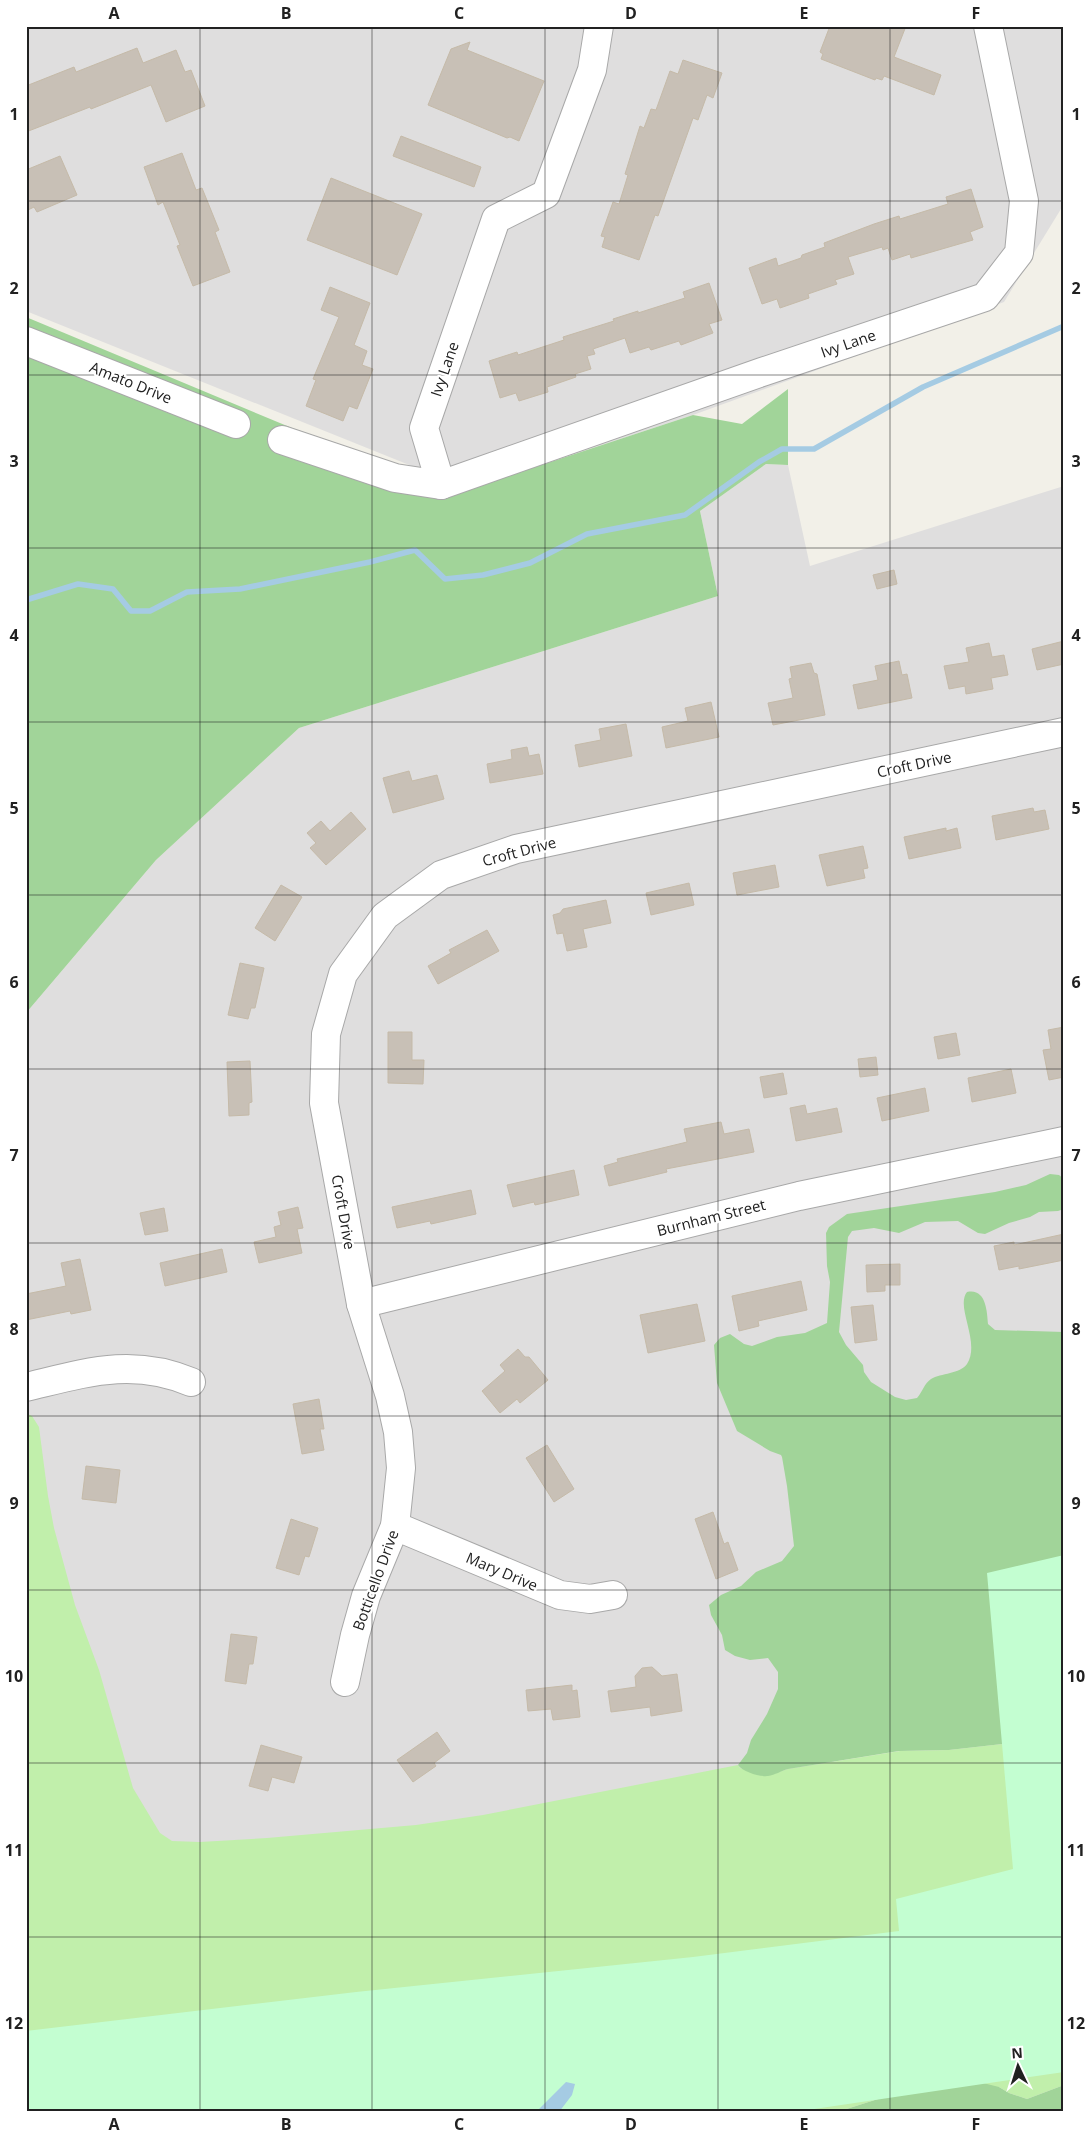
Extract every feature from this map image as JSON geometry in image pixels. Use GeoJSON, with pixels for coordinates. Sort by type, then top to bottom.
{"type":"FeatureCollection","features":[{"type":"Feature","properties":{"kind":"street","name":"Ivy Lane"},"geometry":{"type":"LineString","coordinates":[[441,485],[424,428],[496,219],[546,194],[592,70],[600,26]]}},
{"type":"Feature","properties":{"kind":"street","name":"Ivy Lane"},"geometry":{"type":"LineString","coordinates":[[282,440],[395,478],[441,485],[762,372],[985,297],[1019,253],[1024,201],[988,26]]}},
{"type":"Feature","properties":{"kind":"street","name":"Amato Drive"},"geometry":{"type":"LineString","coordinates":[[26,340],[236,424]]}},
{"type":"Feature","properties":{"kind":"street","name":"Croft Drive"},"geometry":{"type":"LineString","coordinates":[[361,1304],[324,1103],[326,1034],[343,974],[385,916],[441,875],[516,849],[1064,732]]}},
{"type":"Feature","properties":{"kind":"street","name":"Burnham Street"},"geometry":{"type":"LineString","coordinates":[[361,1304],[799,1196],[1064,1141]]}},
{"type":"Feature","properties":{"kind":"street","name":"Botticello Drive"},"geometry":{"type":"LineString","coordinates":[[345,1682],[366,1596],[395,1526],[401,1468],[398,1432],[390,1396],[361,1304]]}},
{"type":"Feature","properties":{"kind":"street"},"geometry":{"type":"LineString","coordinates":[[26,1387],[97,1370],[122,1368],[157,1371],[191,1382]]}},
{"type":"Feature","properties":{"kind":"street","name":"Mary Drive"},"geometry":{"type":"LineString","coordinates":[[395,1526],[560,1595],[590,1600],[613,1595]]}},
{"type":"Feature","properties":{"kind":"shaded area"},"geometry":{"type":"Polygon","coordinates":[[[26,26],[1064,26],[1064,204],[1004,302],[693,415],[469,489],[26,311],[26,26]]]}},
{"type":"Feature","properties":{"kind":"shaded area"},"geometry":{"type":"Polygon","coordinates":[[[766,464],[788,465],[810,566],[1064,486],[1064,1557],[813,1780],[387,1838],[140,1844],[26,1478],[26,1013],[156,860],[299,728],[718,596],[700,511],[766,464]]]}},
{"type":"Feature","properties":{"kind":"green space"},"geometry":{"type":"Polygon","coordinates":[[[26,317],[292,428],[469,489],[693,415],[742,424],[788,389],[788,465],[766,464],[700,511],[718,596],[299,728],[156,860],[26,1013],[26,317]]]}},
{"type":"Feature","properties":{"kind":"green space"},"geometry":{"type":"Polygon","coordinates":[[[1050,1174],[1059,1175],[1064,1179],[1064,1209],[1039,1212],[985,1234],[978,1233],[958,1221],[925,1222],[899,1233],[874,1228],[852,1231],[848,1237],[839,1332],[846,1345],[863,1365],[864,1372],[871,1382],[895,1397],[906,1400],[917,1398],[931,1379],[960,1370],[967,1364],[971,1355],[971,1346],[964,1306],[964,1298],[967,1292],[978,1293],[982,1297],[986,1307],[988,1324],[995,1330],[1064,1332],[1064,1737],[949,1750],[899,1751],[788,1769],[768,1776],[756,1775],[740,1768],[738,1765],[747,1753],[751,1740],[767,1714],[778,1689],[778,1672],[768,1658],[750,1660],[735,1656],[725,1650],[722,1635],[711,1615],[709,1605],[721,1595],[741,1586],[756,1572],[782,1561],[794,1546],[782,1457],[737,1431],[717,1383],[714,1345],[720,1338],[730,1334],[744,1344],[752,1346],[777,1337],[805,1333],[827,1323],[830,1282],[827,1266],[826,1233],[829,1227],[847,1214],[995,1192],[1026,1185],[1050,1174]]]}},
{"type":"Feature","properties":{"kind":"green space"},"geometry":{"type":"Polygon","coordinates":[[[26,1413],[32,1416],[39,1427],[54,1528],[75,1605],[99,1670],[133,1788],[160,1833],[172,1841],[200,1842],[267,1838],[416,1825],[483,1815],[738,1765],[740,1768],[766,1776],[788,1769],[900,1751],[949,1750],[1064,1737],[1064,2085],[1027,2099],[1009,2093],[999,2087],[897,2093],[837,2112],[26,2112],[26,1413]]]}},
{"type":"Feature","properties":{"kind":"green space"},"geometry":{"type":"Polygon","coordinates":[[[1064,1555],[1064,2072],[794,2112],[26,2112],[26,2031],[356,1992],[693,1957],[899,1931],[896,1899],[1013,1869],[987,1573],[1064,1555]]]}},
{"type":"Feature","properties":{"kind":"green space"},"geometry":{"type":"Polygon","coordinates":[[[983,2083],[999,2087],[1009,2093],[1027,2099],[1064,2085],[1064,2111],[837,2112],[897,2093],[983,2083]]]}},
{"type":"Feature","properties":{"kind":"water"},"geometry":{"type":"Polygon","coordinates":[[[566,2082],[575,2084],[572,2095],[559,2112],[536,2112],[566,2082]]]}},
{"type":"Feature","properties":{"kind":"building"},"geometry":{"type":"Polygon","coordinates":[[[830,26],[906,26],[894,57],[941,75],[934,95],[884,76],[882,80],[876,78],[875,80],[821,59],[823,54],[820,52],[830,26]]]}},
{"type":"Feature","properties":{"kind":"building"},"geometry":{"type":"Polygon","coordinates":[[[470,42],[467,50],[544,81],[519,141],[510,137],[507,138],[428,105],[451,49],[470,42]]]}},
{"type":"Feature","properties":{"kind":"building"},"geometry":{"type":"Polygon","coordinates":[[[137,48],[143,63],[176,50],[185,72],[191,70],[205,106],[166,122],[151,85],[26,132],[26,86],[74,67],[76,72],[137,48]]]}},
{"type":"Feature","properties":{"kind":"building"},"geometry":{"type":"Polygon","coordinates":[[[683,60],[722,73],[713,98],[707,95],[698,120],[693,118],[658,216],[655,215],[639,260],[602,247],[605,237],[601,236],[613,202],[619,204],[628,175],[625,174],[640,126],[644,128],[651,109],[656,110],[670,71],[678,74],[683,60]]]}},
{"type":"Feature","properties":{"kind":"building"},"geometry":{"type":"Polygon","coordinates":[[[401,136],[481,167],[474,187],[393,156],[401,136]]]}},
{"type":"Feature","properties":{"kind":"building"},"geometry":{"type":"Polygon","coordinates":[[[182,153],[196,190],[202,188],[219,230],[215,232],[230,272],[193,286],[177,246],[180,245],[163,202],[158,205],[144,167],[182,153]]]}},
{"type":"Feature","properties":{"kind":"building"},"geometry":{"type":"Polygon","coordinates":[[[60,156],[77,195],[37,212],[34,207],[26,211],[26,170],[60,156]]]}},
{"type":"Feature","properties":{"kind":"building"},"geometry":{"type":"Polygon","coordinates":[[[331,178],[422,214],[397,275],[307,240],[331,178]]]}},
{"type":"Feature","properties":{"kind":"building"},"geometry":{"type":"Polygon","coordinates":[[[971,189],[983,227],[970,232],[973,240],[911,258],[910,254],[892,260],[888,248],[883,250],[882,247],[848,257],[854,274],[835,280],[837,284],[808,294],[809,298],[780,308],[777,299],[762,304],[749,268],[776,258],[778,266],[801,258],[802,255],[825,247],[824,243],[874,224],[899,216],[900,219],[948,204],[946,197],[971,189]]]}},
{"type":"Feature","properties":{"kind":"building"},"geometry":{"type":"Polygon","coordinates":[[[709,283],[722,320],[709,324],[713,333],[681,345],[679,341],[651,350],[649,347],[630,353],[625,338],[593,349],[595,354],[587,356],[591,369],[575,374],[576,377],[547,387],[548,392],[519,401],[516,393],[500,398],[489,361],[517,352],[518,355],[564,340],[563,337],[614,321],[613,319],[685,298],[683,292],[709,283]]]}},
{"type":"Feature","properties":{"kind":"building"},"geometry":{"type":"Polygon","coordinates":[[[330,287],[370,303],[354,345],[367,351],[362,365],[373,369],[357,409],[349,406],[343,421],[306,406],[316,380],[313,379],[339,317],[321,310],[330,287]]]}},
{"type":"Feature","properties":{"kind":"building"},"geometry":{"type":"Polygon","coordinates":[[[894,570],[897,584],[877,589],[873,575],[894,570]]]}},
{"type":"Feature","properties":{"kind":"building"},"geometry":{"type":"Polygon","coordinates":[[[1064,641],[1064,664],[1037,670],[1032,649],[1064,641]]]}},
{"type":"Feature","properties":{"kind":"building"},"geometry":{"type":"Polygon","coordinates":[[[989,643],[992,657],[1004,655],[1008,675],[991,678],[993,689],[966,694],[965,686],[949,689],[944,666],[969,662],[966,648],[989,643]]]}},
{"type":"Feature","properties":{"kind":"building"},"geometry":{"type":"Polygon","coordinates":[[[899,661],[902,675],[907,674],[912,698],[858,709],[853,685],[878,680],[875,666],[899,661]]]}},
{"type":"Feature","properties":{"kind":"building"},"geometry":{"type":"Polygon","coordinates":[[[811,663],[814,673],[817,674],[825,715],[773,725],[768,703],[793,698],[789,679],[792,678],[790,667],[811,663]]]}},
{"type":"Feature","properties":{"kind":"building"},"geometry":{"type":"Polygon","coordinates":[[[711,702],[719,737],[666,748],[662,727],[688,721],[685,708],[711,702]]]}},
{"type":"Feature","properties":{"kind":"building"},"geometry":{"type":"Polygon","coordinates":[[[626,724],[632,756],[579,767],[575,745],[601,740],[599,729],[626,724]]]}},
{"type":"Feature","properties":{"kind":"building"},"geometry":{"type":"Polygon","coordinates":[[[527,747],[529,756],[539,754],[543,774],[490,783],[487,764],[512,759],[511,750],[527,747]]]}},
{"type":"Feature","properties":{"kind":"building"},"geometry":{"type":"Polygon","coordinates":[[[409,771],[412,781],[437,775],[444,799],[393,813],[383,778],[409,771]]]}},
{"type":"Feature","properties":{"kind":"building"},"geometry":{"type":"Polygon","coordinates":[[[1033,808],[1034,812],[1045,810],[1049,829],[996,840],[992,816],[1033,808]]]}},
{"type":"Feature","properties":{"kind":"building"},"geometry":{"type":"Polygon","coordinates":[[[351,812],[366,829],[326,865],[310,848],[316,843],[307,833],[321,821],[330,831],[351,812]]]}},
{"type":"Feature","properties":{"kind":"building"},"geometry":{"type":"Polygon","coordinates":[[[946,828],[946,831],[957,828],[961,848],[909,859],[904,837],[946,828]]]}},
{"type":"Feature","properties":{"kind":"building"},"geometry":{"type":"Polygon","coordinates":[[[863,846],[868,868],[863,869],[865,878],[827,886],[819,855],[863,846]]]}},
{"type":"Feature","properties":{"kind":"building"},"geometry":{"type":"Polygon","coordinates":[[[775,865],[779,887],[737,895],[733,873],[775,865]]]}},
{"type":"Feature","properties":{"kind":"building"},"geometry":{"type":"Polygon","coordinates":[[[689,883],[694,905],[651,915],[646,893],[689,883]]]}},
{"type":"Feature","properties":{"kind":"building"},"geometry":{"type":"Polygon","coordinates":[[[281,885],[302,897],[275,941],[255,928],[281,885]]]}},
{"type":"Feature","properties":{"kind":"building"},"geometry":{"type":"Polygon","coordinates":[[[606,900],[611,923],[583,929],[587,947],[567,951],[563,933],[557,934],[553,915],[560,913],[563,909],[606,900]]]}},
{"type":"Feature","properties":{"kind":"building"},"geometry":{"type":"Polygon","coordinates":[[[487,930],[499,951],[438,984],[428,966],[451,953],[449,950],[487,930]]]}},
{"type":"Feature","properties":{"kind":"building"},"geometry":{"type":"Polygon","coordinates":[[[240,963],[264,968],[255,1008],[251,1008],[248,1019],[228,1015],[240,963]]]}},
{"type":"Feature","properties":{"kind":"building"},"geometry":{"type":"Polygon","coordinates":[[[1064,1027],[1064,1077],[1049,1080],[1043,1050],[1051,1049],[1048,1030],[1064,1027]]]}},
{"type":"Feature","properties":{"kind":"building"},"geometry":{"type":"Polygon","coordinates":[[[388,1032],[412,1032],[412,1060],[424,1060],[423,1084],[388,1083],[388,1032]]]}},
{"type":"Feature","properties":{"kind":"building"},"geometry":{"type":"Polygon","coordinates":[[[956,1033],[960,1055],[938,1059],[934,1037],[956,1033]]]}},
{"type":"Feature","properties":{"kind":"building"},"geometry":{"type":"Polygon","coordinates":[[[876,1057],[878,1075],[860,1077],[858,1059],[876,1057]]]}},
{"type":"Feature","properties":{"kind":"building"},"geometry":{"type":"Polygon","coordinates":[[[250,1061],[252,1102],[249,1103],[249,1115],[229,1116],[227,1062],[250,1061]]]}},
{"type":"Feature","properties":{"kind":"building"},"geometry":{"type":"Polygon","coordinates":[[[1011,1069],[1016,1093],[972,1102],[968,1078],[1011,1069]]]}},
{"type":"Feature","properties":{"kind":"building"},"geometry":{"type":"Polygon","coordinates":[[[783,1073],[787,1094],[764,1098],[760,1077],[783,1073]]]}},
{"type":"Feature","properties":{"kind":"building"},"geometry":{"type":"Polygon","coordinates":[[[925,1088],[929,1111],[882,1121],[877,1098],[925,1088]]]}},
{"type":"Feature","properties":{"kind":"building"},"geometry":{"type":"Polygon","coordinates":[[[805,1105],[807,1114],[837,1108],[842,1132],[796,1141],[790,1108],[805,1105]]]}},
{"type":"Feature","properties":{"kind":"building"},"geometry":{"type":"Polygon","coordinates":[[[721,1122],[724,1134],[749,1129],[754,1152],[666,1169],[667,1172],[609,1186],[604,1166],[618,1162],[617,1159],[687,1142],[684,1129],[721,1122]]]}},
{"type":"Feature","properties":{"kind":"building"},"geometry":{"type":"Polygon","coordinates":[[[574,1170],[579,1195],[535,1205],[534,1202],[513,1207],[507,1185],[574,1170]]]}},
{"type":"Feature","properties":{"kind":"building"},"geometry":{"type":"Polygon","coordinates":[[[471,1190],[476,1214],[431,1224],[430,1221],[397,1228],[392,1207],[471,1190]]]}},
{"type":"Feature","properties":{"kind":"building"},"geometry":{"type":"Polygon","coordinates":[[[298,1207],[303,1228],[297,1229],[302,1253],[259,1263],[254,1242],[276,1237],[274,1227],[281,1225],[278,1212],[298,1207]]]}},
{"type":"Feature","properties":{"kind":"building"},"geometry":{"type":"Polygon","coordinates":[[[164,1208],[168,1231],[145,1235],[140,1213],[164,1208]]]}},
{"type":"Feature","properties":{"kind":"building"},"geometry":{"type":"Polygon","coordinates":[[[1064,1234],[1064,1260],[1019,1269],[1019,1266],[999,1270],[994,1246],[1014,1242],[1014,1245],[1064,1234]]]}},
{"type":"Feature","properties":{"kind":"building"},"geometry":{"type":"Polygon","coordinates":[[[222,1249],[227,1272],[165,1286],[160,1263],[222,1249]]]}},
{"type":"Feature","properties":{"kind":"building"},"geometry":{"type":"Polygon","coordinates":[[[80,1259],[91,1310],[71,1314],[70,1311],[26,1320],[26,1294],[66,1286],[61,1263],[80,1259]]]}},
{"type":"Feature","properties":{"kind":"building"},"geometry":{"type":"Polygon","coordinates":[[[900,1264],[900,1285],[885,1285],[885,1291],[867,1292],[866,1265],[900,1264]]]}},
{"type":"Feature","properties":{"kind":"building"},"geometry":{"type":"Polygon","coordinates":[[[801,1281],[807,1310],[758,1321],[759,1326],[739,1331],[732,1296],[801,1281]]]}},
{"type":"Feature","properties":{"kind":"building"},"geometry":{"type":"Polygon","coordinates":[[[697,1304],[705,1341],[648,1353],[640,1315],[697,1304]]]}},
{"type":"Feature","properties":{"kind":"building"},"geometry":{"type":"Polygon","coordinates":[[[873,1305],[877,1340],[855,1343],[851,1307],[873,1305]]]}},
{"type":"Feature","properties":{"kind":"building"},"geometry":{"type":"Polygon","coordinates":[[[518,1349],[525,1357],[529,1357],[548,1380],[520,1403],[517,1399],[500,1413],[482,1391],[505,1371],[500,1365],[518,1349]]]}},
{"type":"Feature","properties":{"kind":"building"},"geometry":{"type":"Polygon","coordinates":[[[319,1399],[324,1429],[320,1429],[324,1450],[302,1454],[293,1404],[319,1399]]]}},
{"type":"Feature","properties":{"kind":"building"},"geometry":{"type":"Polygon","coordinates":[[[547,1445],[574,1489],[554,1502],[526,1458],[547,1445]]]}},
{"type":"Feature","properties":{"kind":"building"},"geometry":{"type":"Polygon","coordinates":[[[86,1466],[120,1470],[116,1503],[82,1499],[86,1466]]]}},
{"type":"Feature","properties":{"kind":"building"},"geometry":{"type":"Polygon","coordinates":[[[713,1512],[724,1544],[728,1542],[738,1570],[716,1579],[695,1519],[713,1512]]]}},
{"type":"Feature","properties":{"kind":"building"},"geometry":{"type":"Polygon","coordinates":[[[291,1519],[318,1528],[309,1557],[305,1556],[299,1575],[276,1568],[291,1519]]]}},
{"type":"Feature","properties":{"kind":"building"},"geometry":{"type":"Polygon","coordinates":[[[231,1634],[257,1637],[253,1664],[249,1664],[246,1684],[225,1681],[231,1634]]]}},
{"type":"Feature","properties":{"kind":"building"},"geometry":{"type":"Polygon","coordinates":[[[652,1667],[662,1676],[677,1674],[682,1711],[651,1716],[650,1707],[611,1712],[608,1691],[636,1687],[635,1676],[642,1668],[652,1667]]]}},
{"type":"Feature","properties":{"kind":"building"},"geometry":{"type":"Polygon","coordinates":[[[572,1685],[572,1691],[577,1690],[580,1717],[553,1720],[551,1709],[528,1711],[526,1690],[572,1685]]]}},
{"type":"Feature","properties":{"kind":"building"},"geometry":{"type":"Polygon","coordinates":[[[437,1732],[450,1751],[434,1763],[436,1766],[413,1782],[397,1760],[437,1732]]]}},
{"type":"Feature","properties":{"kind":"building"},"geometry":{"type":"Polygon","coordinates":[[[261,1745],[302,1757],[294,1783],[272,1777],[268,1791],[249,1786],[261,1745]]]}},
{"type":"Feature","properties":{"kind":"waterway"},"geometry":{"type":"LineString","coordinates":[[26,600],[78,584],[113,589],[131,611],[150,611],[187,592],[240,589],[370,562],[415,550],[445,579],[483,575],[530,563],[587,534],[685,515],[759,462],[782,449],[814,449],[923,387],[1064,326]]}}]}
